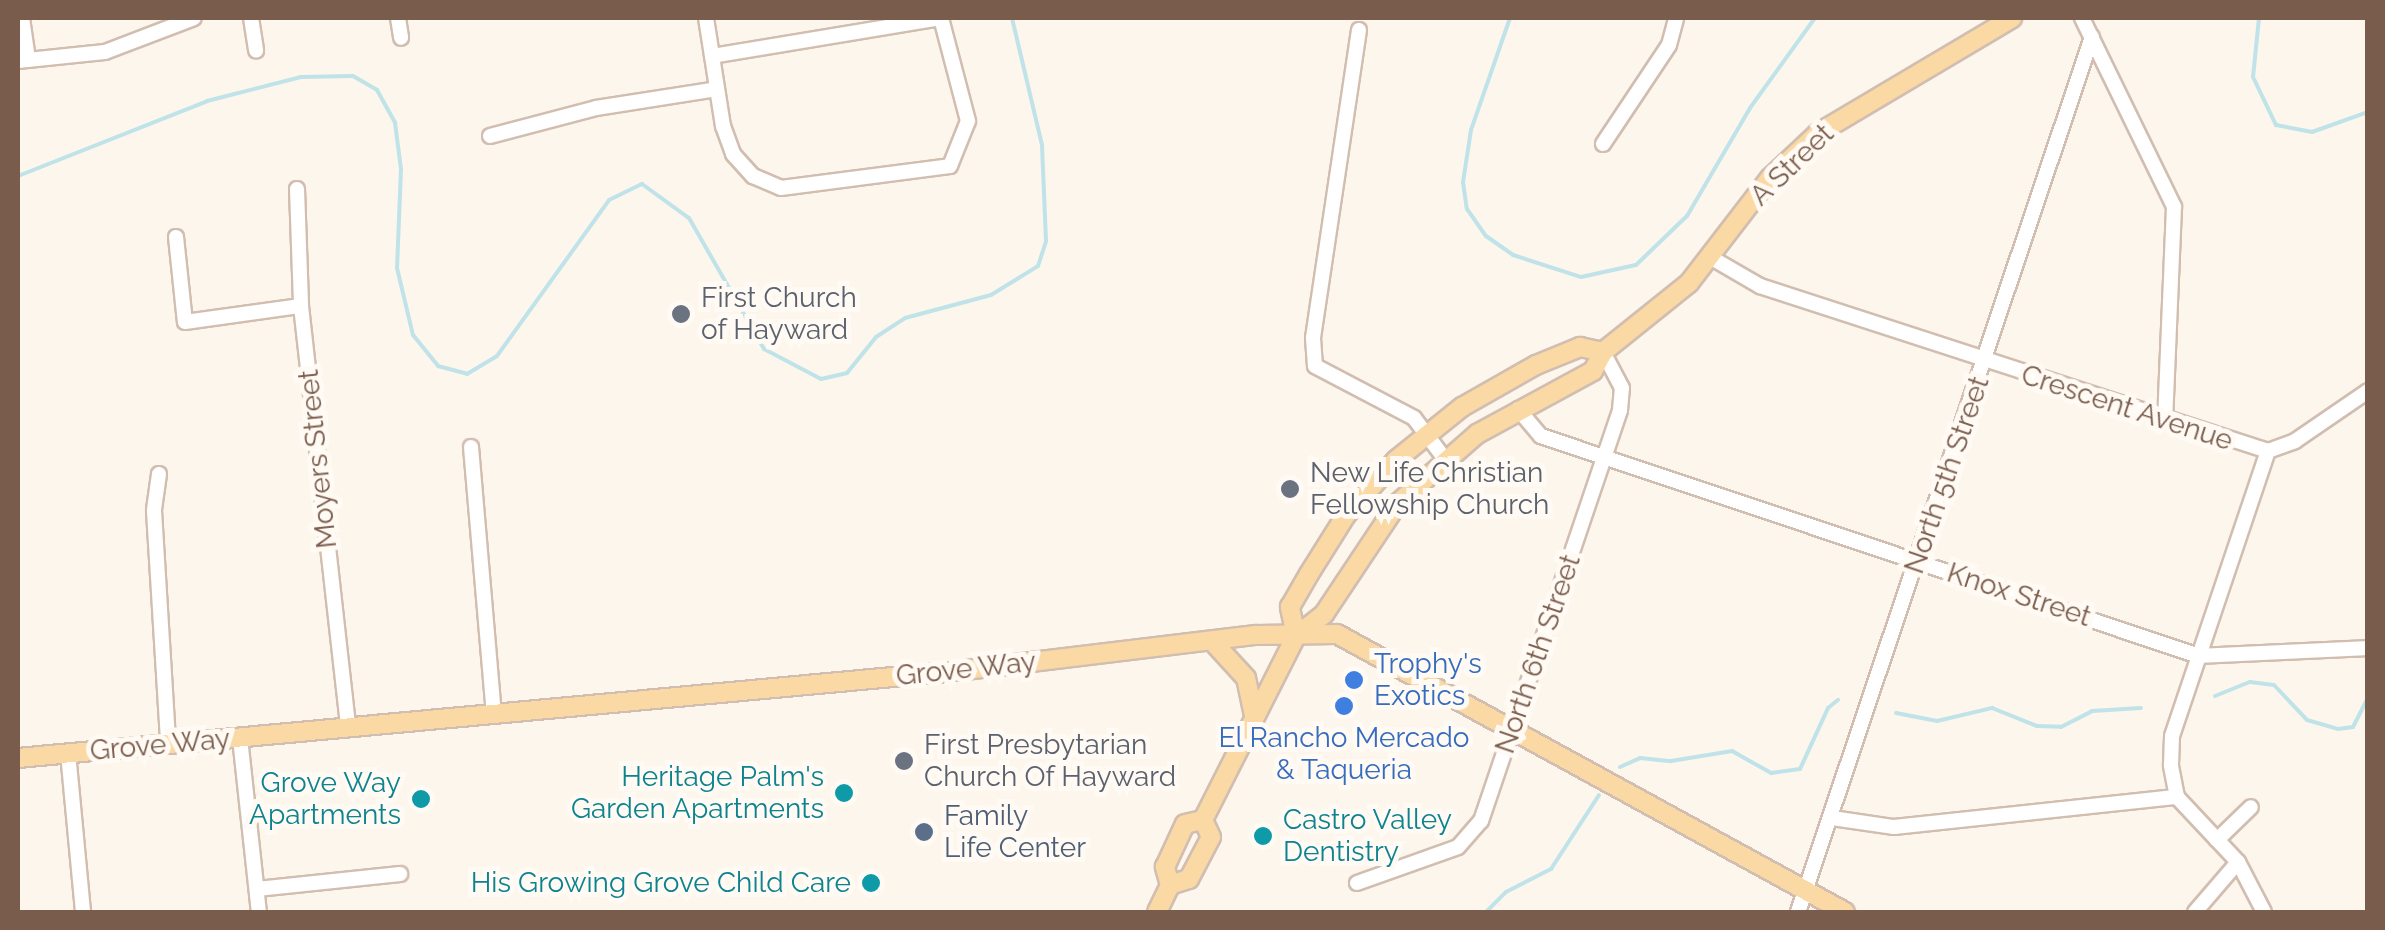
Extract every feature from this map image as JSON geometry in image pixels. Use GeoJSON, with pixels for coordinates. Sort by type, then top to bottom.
{"type":"FeatureCollection","features":[{"type":"Feature","properties":{"kind":"main road","name":"A Street"},"geometry":{"type":"LineString","coordinates":[[1296,636],[1324,614],[1384,521],[1446,459],[1518,409],[1593,371],[1604,352],[1673,298],[1710,257],[1770,178],[1817,134],[2012,18]]}},
{"type":"Feature","properties":{"kind":"main road"},"geometry":{"type":"LineString","coordinates":[[1170,885],[1190,879],[1210,838],[1203,820],[1296,636],[1290,607],[1340,525],[1426,433],[1536,364],[1580,347],[1604,352]]}},
{"type":"Feature","properties":{"kind":"main road","name":"Grove Way"},"geometry":{"type":"LineString","coordinates":[[18,758],[1212,641],[1337,634],[1845,912]]}},
{"type":"Feature","properties":{"kind":"main road"},"geometry":{"type":"LineString","coordinates":[[1212,641],[1246,678],[1255,717]]}},
{"type":"Feature","properties":{"kind":"main road"},"geometry":{"type":"LineString","coordinates":[[1157,912],[1170,885],[1164,867],[1185,824],[1203,820]]}},
{"type":"Feature","properties":{"kind":"street"},"geometry":{"type":"LineString","coordinates":[[22,18],[23,60],[105,52],[194,18]]}},
{"type":"Feature","properties":{"kind":"street"},"geometry":{"type":"LineString","coordinates":[[252,18],[256,51]]}},
{"type":"Feature","properties":{"kind":"street"},"geometry":{"type":"LineString","coordinates":[[398,18],[401,38]]}},
{"type":"Feature","properties":{"kind":"street"},"geometry":{"type":"LineString","coordinates":[[706,18],[717,89],[733,154],[753,176],[782,188],[950,166],[968,122],[941,18],[712,56]]}},
{"type":"Feature","properties":{"kind":"street"},"geometry":{"type":"LineString","coordinates":[[1603,144],[1669,45],[1676,18]]}},
{"type":"Feature","properties":{"kind":"street"},"geometry":{"type":"LineString","coordinates":[[2082,18],[2174,207],[2165,422]]}},
{"type":"Feature","properties":{"kind":"street"},"geometry":{"type":"LineString","coordinates":[[1359,30],[1313,338],[1315,366],[1328,378],[1387,400],[1426,433],[1446,459]]}},
{"type":"Feature","properties":{"kind":"street","name":"North 5th Street"},"geometry":{"type":"LineString","coordinates":[[1798,912],[2092,37]]}},
{"type":"Feature","properties":{"kind":"street"},"geometry":{"type":"LineString","coordinates":[[490,136],[596,108],[717,89]]}},
{"type":"Feature","properties":{"kind":"street","name":"Moyers Street"},"geometry":{"type":"LineString","coordinates":[[297,189],[301,306],[348,728]]}},
{"type":"Feature","properties":{"kind":"street"},"geometry":{"type":"LineString","coordinates":[[176,237],[185,322],[301,306]]}},
{"type":"Feature","properties":{"kind":"street","name":"Crescent Avenue"},"geometry":{"type":"LineString","coordinates":[[1710,257],[1760,286],[2165,422],[2268,451],[2295,441],[2368,391]]}},
{"type":"Feature","properties":{"kind":"street","name":"North 6th Street"},"geometry":{"type":"LineString","coordinates":[[1357,883],[1468,841],[1513,729],[1623,398],[1604,352]]}},
{"type":"Feature","properties":{"kind":"street","name":"Knox Street"},"geometry":{"type":"LineString","coordinates":[[1518,409],[1541,436],[2198,656],[2368,648]]}},
{"type":"Feature","properties":{"kind":"street"},"geometry":{"type":"LineString","coordinates":[[471,447],[494,714]]}},
{"type":"Feature","properties":{"kind":"street"},"geometry":{"type":"LineString","coordinates":[[2264,912],[2238,862],[2177,798],[2172,736],[2268,451]]}},
{"type":"Feature","properties":{"kind":"street"},"geometry":{"type":"LineString","coordinates":[[160,474],[154,511],[168,744]]}},
{"type":"Feature","properties":{"kind":"street"},"geometry":{"type":"LineString","coordinates":[[240,738],[260,912]]}},
{"type":"Feature","properties":{"kind":"street"},"geometry":{"type":"LineString","coordinates":[[68,754],[83,912]]}},
{"type":"Feature","properties":{"kind":"street"},"geometry":{"type":"LineString","coordinates":[[1832,818],[1894,827],[2177,798]]}},
{"type":"Feature","properties":{"kind":"street"},"geometry":{"type":"LineString","coordinates":[[2217,840],[2251,807]]}},
{"type":"Feature","properties":{"kind":"street"},"geometry":{"type":"LineString","coordinates":[[2195,912],[2238,862]]}},
{"type":"Feature","properties":{"kind":"street"},"geometry":{"type":"LineString","coordinates":[[257,889],[400,874]]}},
{"type":"Feature","properties":{"kind":"waterway"},"geometry":{"type":"LineString","coordinates":[[18,176],[207,101],[301,77],[353,76],[377,90],[395,123],[401,169],[397,268],[413,335],[438,366],[467,374],[497,356],[609,200],[642,184],[689,218],[764,349],[821,379],[847,373],[876,337],[905,318],[991,295],[1038,266],[1046,241],[1042,145],[1012,18]]}},
{"type":"Feature","properties":{"kind":"waterway"},"geometry":{"type":"LineString","coordinates":[[1510,18],[1471,130],[1463,182],[1467,209],[1486,236],[1513,255],[1581,277],[1636,265],[1687,216],[1750,108],[1815,18]]}},
{"type":"Feature","properties":{"kind":"waterway"},"geometry":{"type":"LineString","coordinates":[[2259,18],[2253,77],[2276,125],[2312,132],[2368,112]]}},
{"type":"Feature","properties":{"kind":"waterway"},"geometry":{"type":"LineString","coordinates":[[2215,696],[2250,682],[2274,685],[2307,720],[2338,729],[2353,727],[2368,697]]}},
{"type":"Feature","properties":{"kind":"waterway"},"geometry":{"type":"LineString","coordinates":[[1620,767],[1640,758],[1671,761],[1732,751],[1771,773],[1800,769],[1828,708],[1838,700]]}},
{"type":"Feature","properties":{"kind":"waterway"},"geometry":{"type":"LineString","coordinates":[[1896,713],[1937,721],[1992,708],[2037,726],[2061,727],[2092,711],[2141,708]]}},
{"type":"Feature","properties":{"kind":"waterway"},"geometry":{"type":"LineString","coordinates":[[1486,912],[1506,892],[1551,869],[1599,795]]}},
{"type":"Feature","properties":{"kind":"place","name":"First Church of Hayward"},"geometry":{"type":"Point","coordinates":[681,314]}},
{"type":"Feature","properties":{"kind":"place","name":"New Life Christian Fellowship Church"},"geometry":{"type":"Point","coordinates":[1290,489]}},
{"type":"Feature","properties":{"kind":"place","name":"Trophy's Exotics"},"geometry":{"type":"Point","coordinates":[1354,680]}},
{"type":"Feature","properties":{"kind":"place","name":"El Rancho Mercado & Taqueria"},"geometry":{"type":"Point","coordinates":[1344,706]}},
{"type":"Feature","properties":{"kind":"place","name":"First Presbytarian Church Of Hayward"},"geometry":{"type":"Point","coordinates":[904,761]}},
{"type":"Feature","properties":{"kind":"place","name":"Heritage Palm's Garden Apartments"},"geometry":{"type":"Point","coordinates":[844,793]}},
{"type":"Feature","properties":{"kind":"place","name":"Grove Way Apartments"},"geometry":{"type":"Point","coordinates":[421,799]}},
{"type":"Feature","properties":{"kind":"place","name":"Family Life Center"},"geometry":{"type":"Point","coordinates":[924,832]}},
{"type":"Feature","properties":{"kind":"place","name":"Castro Valley Dentistry"},"geometry":{"type":"Point","coordinates":[1263,836]}},
{"type":"Feature","properties":{"kind":"place","name":"His Growing Grove Child Care"},"geometry":{"type":"Point","coordinates":[871,883]}}]}
